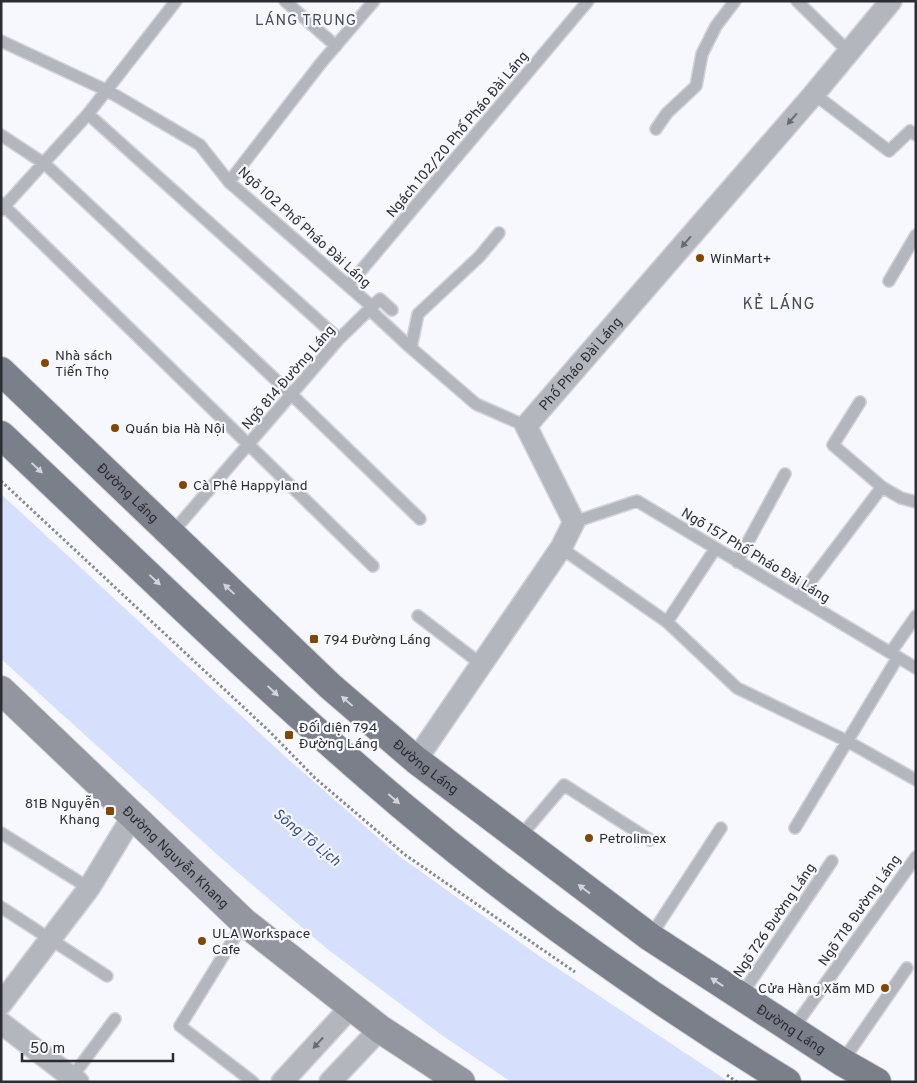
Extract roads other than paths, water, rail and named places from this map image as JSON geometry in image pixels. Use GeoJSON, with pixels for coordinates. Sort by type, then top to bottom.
{"type":"FeatureCollection","features":[{"type":"Feature","properties":{"kind":"main road","name":"Đường Láng"},"geometry":{"type":"LineString","coordinates":[[1,370],[330,686],[416,760],[650,937],[860,1075]]}},
{"type":"Feature","properties":{"kind":"main road"},"geometry":{"type":"LineString","coordinates":[[1,435],[304,720],[401,805],[501,885],[594,953],[712,1036],[787,1082]]}},
{"type":"Feature","properties":{"kind":"main road","name":"Đường Nguyễn Khang"},"geometry":{"type":"LineString","coordinates":[[1,690],[134,814],[244,922],[380,1029],[461,1082]]}},
{"type":"Feature","properties":{"kind":"street","name":"Phố Pháo Đài Láng"},"geometry":{"type":"LineString","coordinates":[[526,426],[814,94],[891,1]]}},
{"type":"Feature","properties":{"kind":"street"},"geometry":{"type":"LineString","coordinates":[[416,760],[560,548],[574,522],[526,426]]}},
{"type":"Feature","properties":{"kind":"street"},"geometry":{"type":"LineString","coordinates":[[1,1004],[89,888],[134,814]]}},
{"type":"Feature","properties":{"kind":"street"},"geometry":{"type":"LineString","coordinates":[[282,1082],[351,1007]]}},
{"type":"Feature","properties":{"kind":"street"},"geometry":{"type":"LineString","coordinates":[[1,1023],[75,1080]]}},
{"type":"Feature","properties":{"kind":"street"},"geometry":{"type":"LineString","coordinates":[[330,1082],[380,1029]]}},
{"type":"Feature","properties":{"kind":"lane"},"geometry":{"type":"LineString","coordinates":[[176,1],[88,114],[45,164],[2,206],[373,566]]}},
{"type":"Feature","properties":{"kind":"lane"},"geometry":{"type":"LineString","coordinates":[[285,1],[336,46]]}},
{"type":"Feature","properties":{"kind":"lane"},"geometry":{"type":"LineString","coordinates":[[229,182],[336,46],[374,1]]}},
{"type":"Feature","properties":{"kind":"lane","name":"Ngách 102/20 Phố Pháo Đài Láng"},"geometry":{"type":"LineString","coordinates":[[348,286],[588,1]]}},
{"type":"Feature","properties":{"kind":"lane"},"geometry":{"type":"LineString","coordinates":[[656,129],[667,113],[696,86],[702,54],[716,26],[735,1]]}},
{"type":"Feature","properties":{"kind":"lane"},"geometry":{"type":"LineString","coordinates":[[797,1],[849,52]]}},
{"type":"Feature","properties":{"kind":"lane","name":"Ngõ 102 Phố Pháo Đài Láng"},"geometry":{"type":"LineString","coordinates":[[1,40],[108,90],[200,145],[229,182],[369,304],[370,310],[411,348],[476,404],[526,426]]}},
{"type":"Feature","properties":{"kind":"lane"},"geometry":{"type":"LineString","coordinates":[[814,94],[888,151],[910,131],[916,135]]}},
{"type":"Feature","properties":{"kind":"lane"},"geometry":{"type":"LineString","coordinates":[[88,114],[338,339]]}},
{"type":"Feature","properties":{"kind":"lane"},"geometry":{"type":"LineString","coordinates":[[1,135],[45,164],[292,394],[420,519]]}},
{"type":"Feature","properties":{"kind":"lane"},"geometry":{"type":"LineString","coordinates":[[411,348],[418,314],[479,257],[499,233]]}},
{"type":"Feature","properties":{"kind":"lane"},"geometry":{"type":"LineString","coordinates":[[889,282],[916,235]]}},
{"type":"Feature","properties":{"kind":"lane"},"geometry":{"type":"LineString","coordinates":[[370,310],[380,299],[392,310]]}},
{"type":"Feature","properties":{"kind":"lane","name":"Ngõ 814 Đường Láng"},"geometry":{"type":"LineString","coordinates":[[171,534],[338,339],[370,310]]}},
{"type":"Feature","properties":{"kind":"lane"},"geometry":{"type":"LineString","coordinates":[[860,402],[833,445],[882,487],[901,498],[916,502]]}},
{"type":"Feature","properties":{"kind":"lane"},"geometry":{"type":"LineString","coordinates":[[737,562],[785,474]]}},
{"type":"Feature","properties":{"kind":"lane"},"geometry":{"type":"LineString","coordinates":[[798,598],[882,487]]}},
{"type":"Feature","properties":{"kind":"lane","name":"Ngõ 157 Phố Pháo Đài Láng"},"geometry":{"type":"LineString","coordinates":[[574,522],[637,501],[916,668]]}},
{"type":"Feature","properties":{"kind":"lane"},"geometry":{"type":"LineString","coordinates":[[560,548],[666,622],[737,688],[847,741],[916,780]]}},
{"type":"Feature","properties":{"kind":"lane"},"geometry":{"type":"LineString","coordinates":[[666,622],[715,549]]}},
{"type":"Feature","properties":{"kind":"lane"},"geometry":{"type":"LineString","coordinates":[[418,616],[481,664]]}},
{"type":"Feature","properties":{"kind":"lane"},"geometry":{"type":"LineString","coordinates":[[795,828],[847,741],[916,616]]}},
{"type":"Feature","properties":{"kind":"lane"},"geometry":{"type":"LineString","coordinates":[[518,838],[564,785],[650,840]]}},
{"type":"Feature","properties":{"kind":"lane"},"geometry":{"type":"LineString","coordinates":[[650,937],[720,828]]}},
{"type":"Feature","properties":{"kind":"lane"},"geometry":{"type":"LineString","coordinates":[[1,832],[89,888]]}},
{"type":"Feature","properties":{"kind":"lane","name":"Ngõ 718 Đường Láng"},"geometry":{"type":"LineString","coordinates":[[792,1030],[916,857]]}},
{"type":"Feature","properties":{"kind":"lane","name":"Ngõ 726 Đường Láng"},"geometry":{"type":"LineString","coordinates":[[740,997],[832,861]]}},
{"type":"Feature","properties":{"kind":"lane"},"geometry":{"type":"LineString","coordinates":[[1,907],[107,976]]}},
{"type":"Feature","properties":{"kind":"lane"},"geometry":{"type":"LineString","coordinates":[[244,922],[180,1026],[253,1082]]}},
{"type":"Feature","properties":{"kind":"lane"},"geometry":{"type":"LineString","coordinates":[[860,1075],[906,968]]}},
{"type":"Feature","properties":{"kind":"lane"},"geometry":{"type":"LineString","coordinates":[[75,1080],[115,1019]]}},
{"type":"Feature","properties":{"kind":"water","name":"Sông Tô Lịch"},"geometry":{"type":"Polygon","coordinates":[[[1,494],[289,760],[399,856],[539,956],[729,1082],[511,1082],[443,1036],[326,948],[221,858],[1,659],[1,494]]]}},
{"type":"Feature","properties":{"kind":"place","name":"WinMart+"},"geometry":{"type":"Point","coordinates":[700,258]}},
{"type":"Feature","properties":{"kind":"place","name":"Nhà sách Tiến Thọ"},"geometry":{"type":"Point","coordinates":[45,363]}},
{"type":"Feature","properties":{"kind":"place","name":"Quán bia Hà Nội"},"geometry":{"type":"Point","coordinates":[115,428]}},
{"type":"Feature","properties":{"kind":"place","name":"Cà Phê Happyland"},"geometry":{"type":"Point","coordinates":[183,485]}},
{"type":"Feature","properties":{"kind":"place","name":"794 Đường Láng"},"geometry":{"type":"Point","coordinates":[314,639]}},
{"type":"Feature","properties":{"kind":"place","name":"Đối diện 794 Đường Láng"},"geometry":{"type":"Point","coordinates":[289,735]}},
{"type":"Feature","properties":{"kind":"place","name":"81B Nguyễn Khang"},"geometry":{"type":"Point","coordinates":[110,811]}},
{"type":"Feature","properties":{"kind":"place","name":"Petrolimex"},"geometry":{"type":"Point","coordinates":[589,838]}},
{"type":"Feature","properties":{"kind":"place","name":"ULA Workspace Cafe"},"geometry":{"type":"Point","coordinates":[202,941]}},
{"type":"Feature","properties":{"kind":"place","name":"Cửa Hàng Xăm MD"},"geometry":{"type":"Point","coordinates":[885,988]}},
{"type":"Feature","properties":{"kind":"district","name":"LÁNG TRUNG"},"geometry":{"type":"Point","coordinates":[306,20]}},
{"type":"Feature","properties":{"kind":"district","name":"KẺ LÁNG"},"geometry":{"type":"Point","coordinates":[779,303]}}]}
